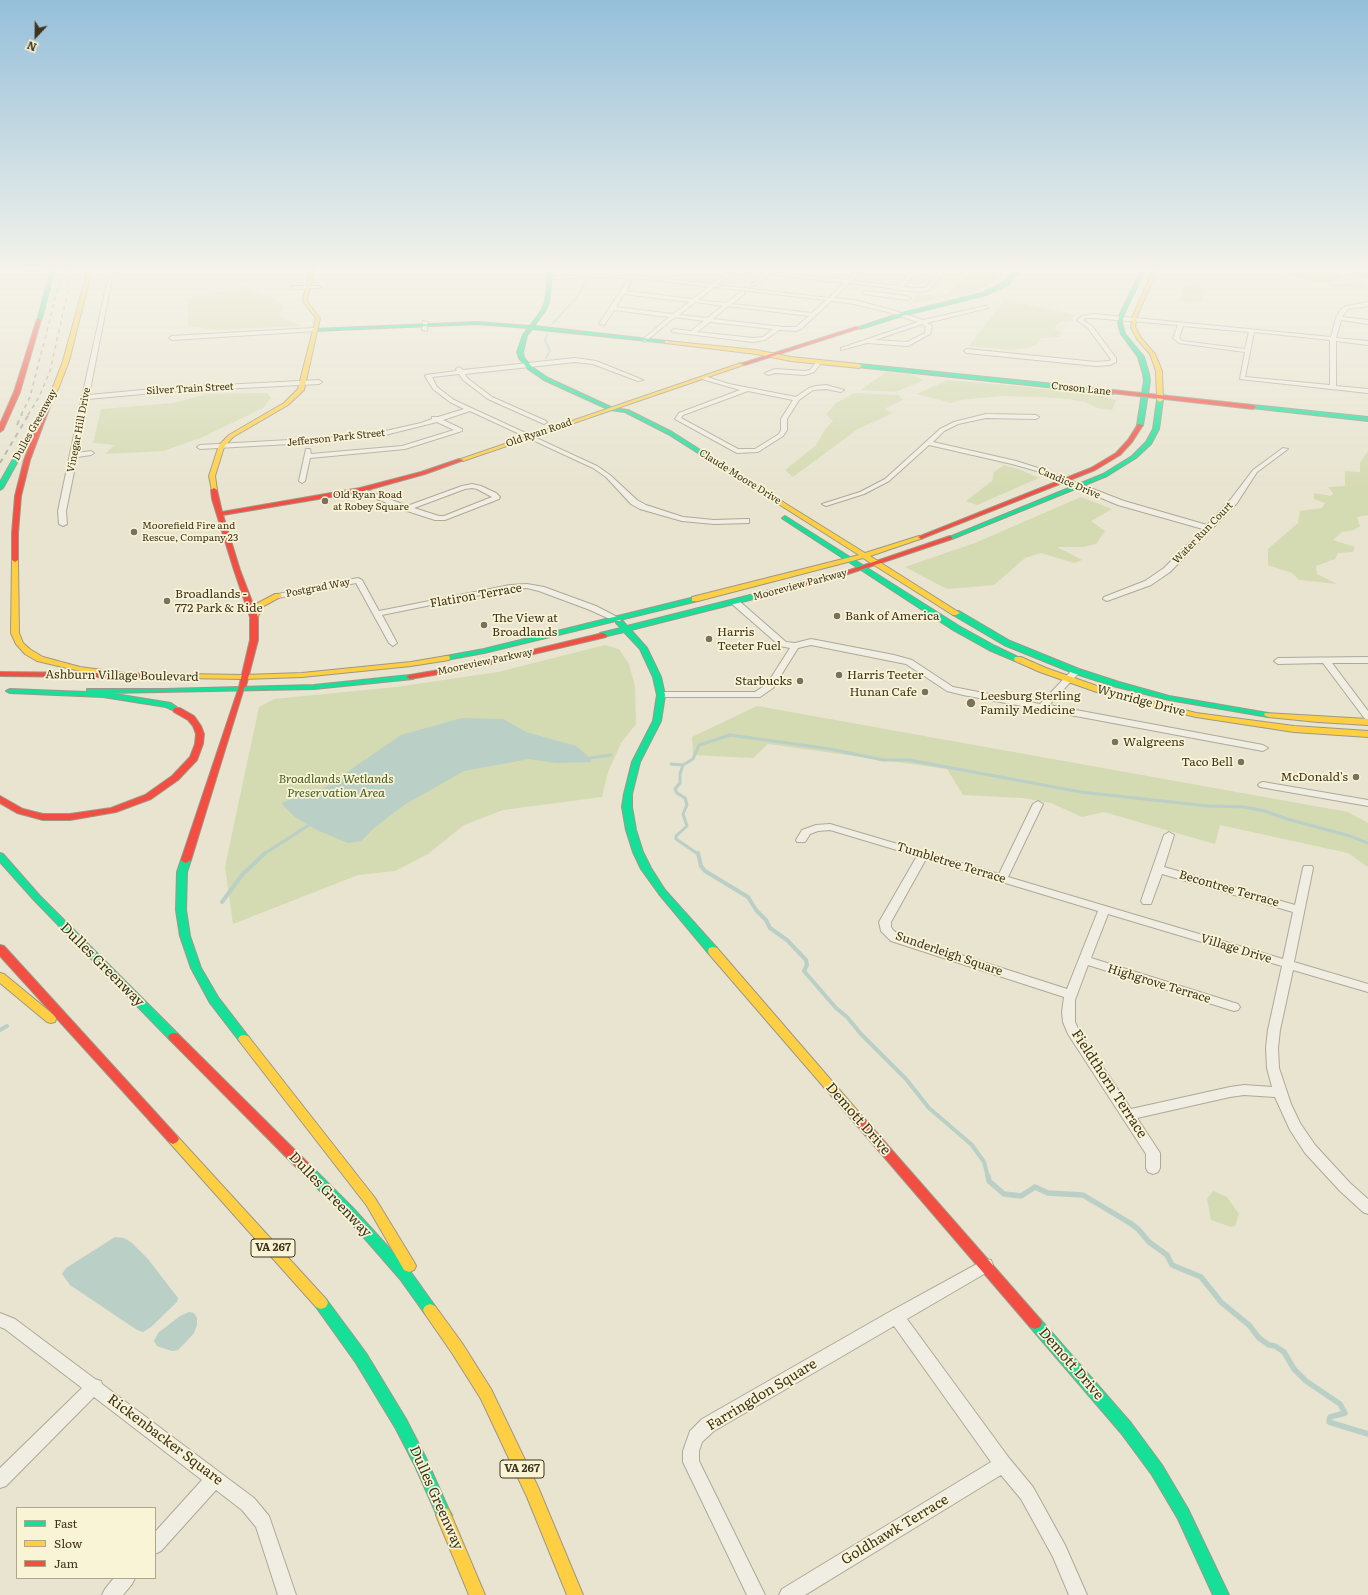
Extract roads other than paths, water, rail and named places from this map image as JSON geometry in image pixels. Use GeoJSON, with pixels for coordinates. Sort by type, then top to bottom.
{"type":"FeatureCollection","features":[{"type":"Feature","properties":{"kind":"main road"},"geometry":{"type":"LineString","coordinates":[[1,428],[17,392],[32,342]]}},
{"type":"Feature","properties":{"kind":"main road","name":"Dulles Greenway"},"geometry":{"type":"LineString","coordinates":[[0,488],[48,404],[66,361],[71,342]]}},
{"type":"Feature","properties":{"kind":"main road"},"geometry":{"type":"LineString","coordinates":[[312,342],[304,383],[301,390],[294,397],[231,436],[221,446],[212,476],[215,499],[237,570],[246,590],[254,617],[254,640],[241,689],[182,872],[180,910],[185,936],[191,955],[196,968],[214,1000],[371,1202],[457,1348]]}},
{"type":"Feature","properties":{"kind":"main road"},"geometry":{"type":"LineString","coordinates":[[521,342],[520,352],[528,366]]}},
{"type":"Feature","properties":{"kind":"main road","name":"Croson Lane"},"geometry":{"type":"LineString","coordinates":[[665,342],[819,362],[1368,419]]}},
{"type":"Feature","properties":{"kind":"main road","name":"Old Ryan Road"},"geometry":{"type":"LineString","coordinates":[[220,514],[362,490],[429,471],[811,342]]}},
{"type":"Feature","properties":{"kind":"main road","name":"Mooreview Parkway"},"geometry":{"type":"LineString","coordinates":[[244,677],[302,675],[412,664],[484,651],[617,620],[850,560],[912,540],[1065,481],[1093,469],[1118,454],[1125,447],[1140,424],[1146,381],[1145,367],[1136,349],[1130,342]]}},
{"type":"Feature","properties":{"kind":"main road","name":"Mooreview Parkway"},"geometry":{"type":"LineString","coordinates":[[241,689],[314,687],[424,675],[501,660],[736,602],[877,564],[944,540],[1080,487],[1105,475],[1134,457],[1148,443],[1156,429],[1160,398],[1160,378],[1158,366],[1152,354],[1143,342]]}},
{"type":"Feature","properties":{"kind":"main road","name":"Claude Moore Drive"},"geometry":{"type":"LineString","coordinates":[[528,366],[546,379],[612,409],[626,411],[670,433],[864,556]]}},
{"type":"Feature","properties":{"kind":"main road"},"geometry":{"type":"LineString","coordinates":[[48,404],[27,460],[18,496],[15,533],[15,633],[20,644],[28,652],[40,659],[80,669],[132,676]]}},
{"type":"Feature","properties":{"kind":"main road","name":"Claude Moore Drive"},"geometry":{"type":"LineString","coordinates":[[612,409],[617,414],[649,430],[704,466]]}},
{"type":"Feature","properties":{"kind":"main road","name":"Claude Moore Drive"},"geometry":{"type":"LineString","coordinates":[[776,512],[850,560]]}},
{"type":"Feature","properties":{"kind":"main road","name":"Wynridge Drive"},"geometry":{"type":"LineString","coordinates":[[864,556],[1007,643],[1076,671],[1141,691],[1223,709],[1290,718],[1368,722]]}},
{"type":"Feature","properties":{"kind":"main road","name":"Wynridge Drive"},"geometry":{"type":"LineString","coordinates":[[850,560],[973,638],[1017,659],[1067,679],[1137,701],[1210,718],[1288,729],[1368,734]]}},
{"type":"Feature","properties":{"kind":"main road"},"geometry":{"type":"LineString","coordinates":[[246,590],[259,594],[278,596]]}},
{"type":"Feature","properties":{"kind":"main road"},"geometry":{"type":"LineString","coordinates":[[254,617],[259,606],[278,596]]}},
{"type":"Feature","properties":{"kind":"main road","name":"Demott Drive"},"geometry":{"type":"LineString","coordinates":[[617,620],[643,648],[657,677],[661,695],[657,721],[636,762],[628,794],[627,807],[631,830],[636,848],[646,869],[662,892],[1126,1428],[1156,1470],[1183,1514],[1221,1595]]}},
{"type":"Feature","properties":{"kind":"main road","name":"Ashburn Village Boulevard"},"geometry":{"type":"LineString","coordinates":[[0,675],[244,677]]}},
{"type":"Feature","properties":{"kind":"main road","name":"Ashburn Village Boulevard"},"geometry":{"type":"LineString","coordinates":[[0,691],[165,691],[241,689]]}},
{"type":"Feature","properties":{"kind":"main road"},"geometry":{"type":"LineString","coordinates":[[0,799],[20,811],[43,817],[70,817],[113,810],[148,797],[176,778],[194,758],[200,744],[200,734],[190,718],[168,705],[103,695],[10,691]]}},
{"type":"Feature","properties":{"kind":"main road","name":"Dulles Greenway"},"geometry":{"type":"LineString","coordinates":[[0,856],[37,898],[90,953],[349,1212],[405,1275],[457,1348],[486,1394],[515,1453],[552,1537],[575,1595]]}},
{"type":"Feature","properties":{"kind":"main road","name":"Dulles Greenway"},"geometry":{"type":"LineString","coordinates":[[0,949],[319,1300],[361,1358],[420,1461],[457,1543],[477,1595]]}},
{"type":"Feature","properties":{"kind":"main road"},"geometry":{"type":"LineString","coordinates":[[0,977],[106,1064]]}},
{"type":"Feature","properties":{"kind":"street","name":"Vinegar Hill Drive"},"geometry":{"type":"LineString","coordinates":[[63,524],[62,510],[96,342]]}},
{"type":"Feature","properties":{"kind":"street"},"geometry":{"type":"LineString","coordinates":[[843,349],[861,342]]}},
{"type":"Feature","properties":{"kind":"street"},"geometry":{"type":"LineString","coordinates":[[886,342],[908,344],[911,342]]}},
{"type":"Feature","properties":{"kind":"street"},"geometry":{"type":"LineString","coordinates":[[967,351],[1096,364],[1110,363],[1114,361],[1102,342]]}},
{"type":"Feature","properties":{"kind":"street"},"geometry":{"type":"LineString","coordinates":[[1186,342],[1248,350]]}},
{"type":"Feature","properties":{"kind":"street"},"geometry":{"type":"LineString","coordinates":[[1250,342],[1242,378],[1368,391]]}},
{"type":"Feature","properties":{"kind":"street"},"geometry":{"type":"LineString","coordinates":[[1333,342],[1334,388]]}},
{"type":"Feature","properties":{"kind":"street"},"geometry":{"type":"LineString","coordinates":[[640,380],[602,365],[586,361],[570,361],[460,371],[428,376],[440,393],[468,410],[595,467],[608,476],[634,502],[654,511],[671,516],[699,521],[746,521]]}},
{"type":"Feature","properties":{"kind":"street"},"geometry":{"type":"LineString","coordinates":[[768,373],[775,371],[805,373],[812,371],[819,362]]}},
{"type":"Feature","properties":{"kind":"street"},"geometry":{"type":"LineString","coordinates":[[460,371],[470,384],[490,398],[544,422]]}},
{"type":"Feature","properties":{"kind":"street"},"geometry":{"type":"LineString","coordinates":[[704,378],[728,386],[797,399]]}},
{"type":"Feature","properties":{"kind":"street","name":"Silver Train Street"},"geometry":{"type":"LineString","coordinates":[[85,397],[164,390],[319,382]]}},
{"type":"Feature","properties":{"kind":"street"},"geometry":{"type":"LineString","coordinates":[[746,390],[681,414],[678,419],[733,449],[750,452],[761,449],[781,435],[784,430],[784,419],[797,399],[811,389],[826,387],[841,390]]}},
{"type":"Feature","properties":{"kind":"street","name":"Jefferson Park Street"},"geometry":{"type":"LineString","coordinates":[[200,447],[381,434],[434,418],[468,410]]}},
{"type":"Feature","properties":{"kind":"street"},"geometry":{"type":"LineString","coordinates":[[826,504],[857,495],[880,485],[893,476],[928,443],[950,425],[970,419],[995,416],[1036,417]]}},
{"type":"Feature","properties":{"kind":"street"},"geometry":{"type":"LineString","coordinates":[[307,456],[403,448],[460,430],[434,418]]}},
{"type":"Feature","properties":{"kind":"street"},"geometry":{"type":"LineString","coordinates":[[302,481],[310,439]]}},
{"type":"Feature","properties":{"kind":"street","name":"Candice Drive"},"geometry":{"type":"LineString","coordinates":[[928,443],[1014,462],[1128,506],[1209,528]]}},
{"type":"Feature","properties":{"kind":"street","name":"Water Run Court"},"geometry":{"type":"LineString","coordinates":[[1107,599],[1140,586],[1167,570],[1234,501],[1255,471],[1284,449]]}},
{"type":"Feature","properties":{"kind":"street"},"geometry":{"type":"LineString","coordinates":[[74,455],[91,453]]}},
{"type":"Feature","properties":{"kind":"street"},"geometry":{"type":"LineString","coordinates":[[362,490],[407,508],[438,518],[445,518],[495,500],[496,497],[494,494],[479,487],[472,486],[464,487],[407,508]]}},
{"type":"Feature","properties":{"kind":"street","name":"Postgrad Way"},"geometry":{"type":"LineString","coordinates":[[278,596],[358,580],[377,614]]}},
{"type":"Feature","properties":{"kind":"street","name":"Flatiron Terrace"},"geometry":{"type":"LineString","coordinates":[[377,614],[527,586],[541,589],[593,608],[617,620]]}},
{"type":"Feature","properties":{"kind":"street"},"geometry":{"type":"LineString","coordinates":[[736,602],[783,644],[795,646],[811,642],[901,659],[909,662],[950,689],[1263,748]]}},
{"type":"Feature","properties":{"kind":"street"},"geometry":{"type":"LineString","coordinates":[[377,614],[393,643]]}},
{"type":"Feature","properties":{"kind":"street"},"geometry":{"type":"LineString","coordinates":[[661,695],[757,695],[770,686],[795,646]]}},
{"type":"Feature","properties":{"kind":"street"},"geometry":{"type":"LineString","coordinates":[[1278,661],[1368,660]]}},
{"type":"Feature","properties":{"kind":"street"},"geometry":{"type":"LineString","coordinates":[[1326,661],[1368,717]]}},
{"type":"Feature","properties":{"kind":"street"},"geometry":{"type":"LineString","coordinates":[[1042,707],[1076,671]]}},
{"type":"Feature","properties":{"kind":"street"},"geometry":{"type":"LineString","coordinates":[[1263,785],[1368,803]]}},
{"type":"Feature","properties":{"kind":"street"},"geometry":{"type":"LineString","coordinates":[[1002,879],[1038,804]]}},
{"type":"Feature","properties":{"kind":"street","name":"Tumbletree Terrace"},"geometry":{"type":"LineString","coordinates":[[801,840],[806,832],[816,828],[830,827],[1104,909]]}},
{"type":"Feature","properties":{"kind":"street"},"geometry":{"type":"LineString","coordinates":[[1146,901],[1169,835]]}},
{"type":"Feature","properties":{"kind":"street","name":"Sunderleigh Square"},"geometry":{"type":"LineString","coordinates":[[923,855],[885,922],[885,928],[889,933],[895,938],[1071,995]]}},
{"type":"Feature","properties":{"kind":"street"},"geometry":{"type":"LineString","coordinates":[[1308,868],[1274,1030],[1272,1048],[1273,1068],[1279,1092],[1295,1126],[1310,1149],[1345,1187],[1368,1208]]}},
{"type":"Feature","properties":{"kind":"street","name":"Becontree Terrace"},"geometry":{"type":"LineString","coordinates":[[1158,869],[1300,910]]}},
{"type":"Feature","properties":{"kind":"street","name":"Fieldthorn Terrace"},"geometry":{"type":"LineString","coordinates":[[1104,909],[1071,995],[1068,1012],[1069,1022],[1074,1034],[1153,1153],[1153,1168]]}},
{"type":"Feature","properties":{"kind":"street","name":"Village Drive"},"geometry":{"type":"LineString","coordinates":[[1104,909],[1368,988]]}},
{"type":"Feature","properties":{"kind":"street","name":"Highgrove Terrace"},"geometry":{"type":"LineString","coordinates":[[1084,960],[1234,1007]]}},
{"type":"Feature","properties":{"kind":"street"},"geometry":{"type":"LineString","coordinates":[[1129,1115],[1230,1092],[1244,1090],[1279,1092]]}},
{"type":"Feature","properties":{"kind":"street","name":"Farringdon Square"},"geometry":{"type":"LineString","coordinates":[[756,1595],[691,1462],[691,1452],[696,1437],[708,1425],[986,1265]]}},
{"type":"Feature","properties":{"kind":"street"},"geometry":{"type":"LineString","coordinates":[[896,1316],[1002,1464],[1027,1493],[1059,1551],[1078,1595]]}},
{"type":"Feature","properties":{"kind":"street","name":"Rickenbacker Square"},"geometry":{"type":"LineString","coordinates":[[0,1320],[10,1324],[94,1386],[248,1504],[263,1522],[287,1595]]}},
{"type":"Feature","properties":{"kind":"street"},"geometry":{"type":"LineString","coordinates":[[0,1480],[94,1386]]}},
{"type":"Feature","properties":{"kind":"street","name":"Goldhawk Terrace"},"geometry":{"type":"LineString","coordinates":[[788,1595],[1002,1464]]}},
{"type":"Feature","properties":{"kind":"street"},"geometry":{"type":"LineString","coordinates":[[156,1544],[215,1478]]}},
{"type":"Feature","properties":{"kind":"street"},"geometry":{"type":"LineString","coordinates":[[111,1595],[125,1579]]}},
{"type":"Feature","properties":{"kind":"waterway"},"geometry":{"type":"LineString","coordinates":[[546,342],[550,351],[546,358]]}},
{"type":"Feature","properties":{"kind":"waterway"},"geometry":{"type":"LineString","coordinates":[[683,765],[693,759],[699,745],[730,735],[830,749],[883,760],[909,760],[1081,792],[1208,806],[1244,807],[1265,811],[1287,819],[1350,836],[1368,843]]}},
{"type":"Feature","properties":{"kind":"waterway"},"geometry":{"type":"LineString","coordinates":[[590,758],[611,755]]}},
{"type":"Feature","properties":{"kind":"waterway"},"geometry":{"type":"LineString","coordinates":[[671,764],[683,765]]}},
{"type":"Feature","properties":{"kind":"waterway"},"geometry":{"type":"LineString","coordinates":[[683,765],[680,774],[680,783],[675,789],[677,793],[685,798],[687,805],[683,814],[687,826],[676,836],[676,839],[698,854]]}},
{"type":"Feature","properties":{"kind":"waterway"},"geometry":{"type":"LineString","coordinates":[[264,854],[309,825]]}},
{"type":"Feature","properties":{"kind":"waterway"},"geometry":{"type":"LineString","coordinates":[[222,902],[242,875],[265,853]]}},
{"type":"Feature","properties":{"kind":"waterway"},"geometry":{"type":"LineString","coordinates":[[698,853],[701,866],[705,871],[748,897],[756,910],[766,920],[770,928],[787,940],[806,960],[807,965],[804,971],[836,1008],[847,1017],[861,1034],[906,1079],[929,1108],[972,1145],[984,1162],[988,1177]]}},
{"type":"Feature","properties":{"kind":"waterway"},"geometry":{"type":"LineString","coordinates":[[0,1030],[7,1026]]}},
{"type":"Feature","properties":{"kind":"waterway"},"geometry":{"type":"LineString","coordinates":[[988,1176],[989,1181],[1004,1194],[1021,1196],[1035,1187],[1048,1193],[1083,1195],[1130,1223],[1138,1229],[1149,1242],[1167,1255],[1172,1265],[1201,1277],[1221,1302],[1249,1325],[1259,1338],[1269,1345],[1275,1346],[1284,1352],[1294,1369],[1306,1381],[1340,1404],[1345,1413],[1330,1417],[1329,1422],[1368,1434]]}},
{"type":"Feature","properties":{"kind":"railway"},"geometry":{"type":"LineString","coordinates":[[21,415],[30,397],[44,342]]}},
{"type":"Feature","properties":{"kind":"railway"},"geometry":{"type":"LineString","coordinates":[[28,415],[39,397],[50,371],[56,342]]}},
{"type":"Feature","properties":{"kind":"railway"},"geometry":{"type":"LineString","coordinates":[[17,425],[22,414]]}},
{"type":"Feature","properties":{"kind":"railway"},"geometry":{"type":"LineString","coordinates":[[0,463],[29,414]]}},
{"type":"Feature","properties":{"kind":"place","name":"Old Ryan Road at Robey Square"},"geometry":{"type":"Point","coordinates":[325,501]}},
{"type":"Feature","properties":{"kind":"place","name":"Moorefield Fire and Rescue, Company 23"},"geometry":{"type":"Point","coordinates":[134,532]}},
{"type":"Feature","properties":{"kind":"place","name":"Broadlands - 772 Park & Ride"},"geometry":{"type":"Point","coordinates":[167,601]}},
{"type":"Feature","properties":{"kind":"place","name":"Bank of America"},"geometry":{"type":"Point","coordinates":[837,616]}},
{"type":"Feature","properties":{"kind":"place","name":"The View at Broadlands"},"geometry":{"type":"Point","coordinates":[484,625]}},
{"type":"Feature","properties":{"kind":"place","name":"Harris Teeter Fuel"},"geometry":{"type":"Point","coordinates":[709,639]}},
{"type":"Feature","properties":{"kind":"place","name":"Harris Teeter"},"geometry":{"type":"Point","coordinates":[839,675]}},
{"type":"Feature","properties":{"kind":"place","name":"Starbucks"},"geometry":{"type":"Point","coordinates":[800,681]}},
{"type":"Feature","properties":{"kind":"place","name":"Hunan Cafe"},"geometry":{"type":"Point","coordinates":[925,692]}},
{"type":"Feature","properties":{"kind":"place","name":"Leesburg Sterling Family Medicine"},"geometry":{"type":"Point","coordinates":[971,703]}},
{"type":"Feature","properties":{"kind":"place","name":"Walgreens"},"geometry":{"type":"Point","coordinates":[1115,742]}},
{"type":"Feature","properties":{"kind":"place","name":"Taco Bell"},"geometry":{"type":"Point","coordinates":[1241,762]}},
{"type":"Feature","properties":{"kind":"place","name":"McDonald's"},"geometry":{"type":"Point","coordinates":[1356,777]}},
{"type":"Feature","properties":{"kind":"park label","name":"Broadlands Wetlands Preservation Area"},"geometry":{"type":"Point","coordinates":[336,786]}}]}
